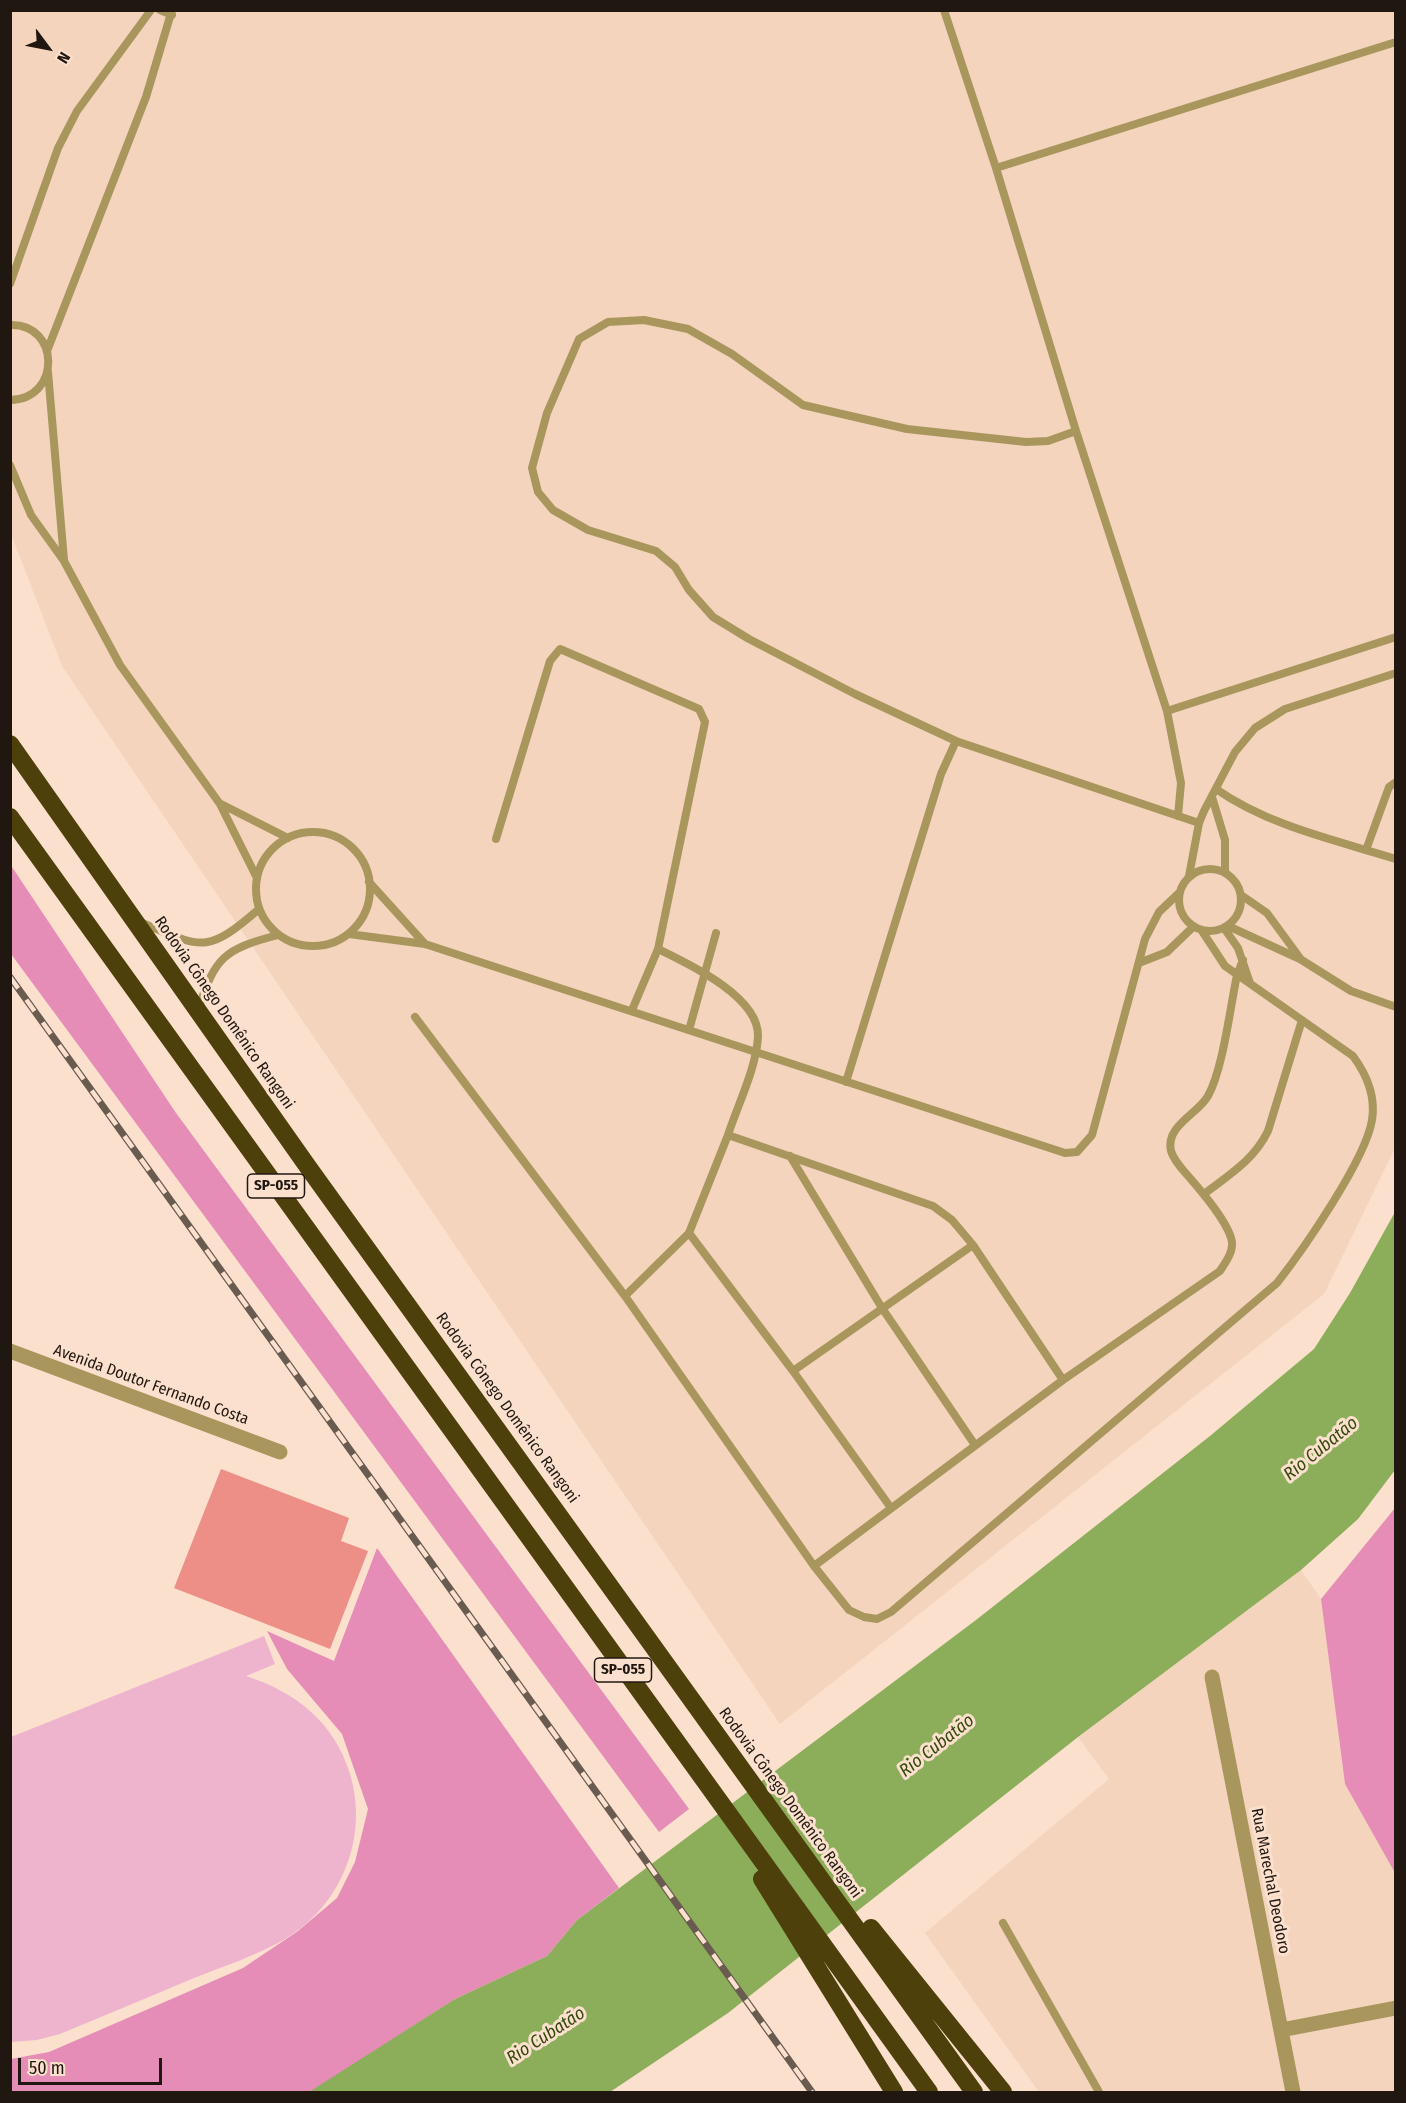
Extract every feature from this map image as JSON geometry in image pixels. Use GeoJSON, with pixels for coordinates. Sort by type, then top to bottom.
{"type":"FeatureCollection","features":[{"type":"Feature","properties":{"kind":"highway","name":"Rodovia Cônego Domênico Rangoni"},"geometry":{"type":"LineString","coordinates":[[10,744],[198,1011],[974,2092]]}},
{"type":"Feature","properties":{"kind":"highway","name":"SP-055"},"geometry":{"type":"LineString","coordinates":[[10,817],[929,2092]]}},
{"type":"Feature","properties":{"kind":"highway"},"geometry":{"type":"LineString","coordinates":[[728,1751],[1003,2092]]}},
{"type":"Feature","properties":{"kind":"highway"},"geometry":{"type":"LineString","coordinates":[[706,1784],[812,1964],[894,2092]]}},
{"type":"Feature","properties":{"kind":"street","name":"Avenida Doutor Fernando Costa"},"geometry":{"type":"LineString","coordinates":[[10,1352],[280,1452]]}},
{"type":"Feature","properties":{"kind":"street","name":"Rua Marechal Deodoro"},"geometry":{"type":"LineString","coordinates":[[1212,1677],[1293,2092]]}},
{"type":"Feature","properties":{"kind":"street"},"geometry":{"type":"LineString","coordinates":[[1281,2030],[1395,2008]]}},
{"type":"Feature","properties":{"kind":"lane"},"geometry":{"type":"LineString","coordinates":[[10,284],[58,148],[77,111],[151,10]]}},
{"type":"Feature","properties":{"kind":"lane"},"geometry":{"type":"LineString","coordinates":[[64,561],[47,351],[146,98],[172,13],[160,10]]}},
{"type":"Feature","properties":{"kind":"lane"},"geometry":{"type":"LineString","coordinates":[[944,10],[996,168],[1076,431],[1167,711],[1181,783],[1178,816]]}},
{"type":"Feature","properties":{"kind":"lane"},"geometry":{"type":"LineString","coordinates":[[996,168],[1395,42]]}},
{"type":"Feature","properties":{"kind":"lane"},"geometry":{"type":"LineString","coordinates":[[1076,431],[1048,441],[1026,442],[907,429],[803,405],[732,354],[688,329],[644,320],[608,322],[579,339],[547,413],[532,468],[538,492],[553,510],[588,530],[656,551],[675,567],[689,590],[713,617],[749,639],[855,694],[956,741],[1199,823]]}},
{"type":"Feature","properties":{"kind":"lane"},"geometry":{"type":"LineString","coordinates":[[10,325],[26,328],[35,333],[47,351]]}},
{"type":"Feature","properties":{"kind":"lane"},"geometry":{"type":"LineString","coordinates":[[10,400],[28,396],[37,390],[48,372]]}},
{"type":"Feature","properties":{"kind":"lane"},"geometry":{"type":"LineString","coordinates":[[10,465],[31,515],[64,561],[120,665],[220,804],[257,878]]}},
{"type":"Feature","properties":{"kind":"lane"},"geometry":{"type":"LineString","coordinates":[[1167,711],[1395,637]]}},
{"type":"Feature","properties":{"kind":"lane"},"geometry":{"type":"LineString","coordinates":[[496,839],[550,661],[560,649],[699,709],[705,722],[658,949],[632,1010]]}},
{"type":"Feature","properties":{"kind":"lane"},"geometry":{"type":"LineString","coordinates":[[349,934],[424,944],[1065,1153],[1077,1152],[1092,1135],[1151,926],[1160,912],[1179,893],[1189,876],[1199,823],[1235,752],[1255,728],[1285,709],[1395,673]]}},
{"type":"Feature","properties":{"kind":"lane"},"geometry":{"type":"LineString","coordinates":[[846,1082],[941,774],[956,741]]}},
{"type":"Feature","properties":{"kind":"lane"},"geometry":{"type":"LineString","coordinates":[[1366,850],[1389,787],[1395,782]]}},
{"type":"Feature","properties":{"kind":"lane"},"geometry":{"type":"LineString","coordinates":[[1214,793],[1269,819],[1395,859]]}},
{"type":"Feature","properties":{"kind":"lane"},"geometry":{"type":"LineString","coordinates":[[1214,793],[1225,840],[1225,872]]}},
{"type":"Feature","properties":{"kind":"lane"},"geometry":{"type":"LineString","coordinates":[[220,804],[288,838]]}},
{"type":"Feature","properties":{"kind":"lane"},"geometry":{"type":"LineString","coordinates":[[314,832],[340,839],[360,856],[369,882],[368,905],[363,916],[349,934],[332,943],[314,947],[288,941],[278,935],[267,923],[259,909],[256,899],[257,878],[268,854],[288,838],[314,832]]}},
{"type":"Feature","properties":{"kind":"lane"},"geometry":{"type":"LineString","coordinates":[[1189,876],[1206,869],[1225,872],[1238,886],[1241,895],[1239,913],[1226,927]]}},
{"type":"Feature","properties":{"kind":"lane"},"geometry":{"type":"LineString","coordinates":[[369,882],[424,944]]}},
{"type":"Feature","properties":{"kind":"lane"},"geometry":{"type":"LineString","coordinates":[[1179,893],[1179,906],[1184,918],[1193,927],[1202,931],[1226,927],[1300,959],[1352,991],[1395,1007]]}},
{"type":"Feature","properties":{"kind":"lane"},"geometry":{"type":"LineString","coordinates":[[1241,895],[1267,914],[1300,959]]}},
{"type":"Feature","properties":{"kind":"lane"},"geometry":{"type":"LineString","coordinates":[[134,920],[189,942],[203,944],[218,941],[231,933],[259,909]]}},
{"type":"Feature","properties":{"kind":"lane"},"geometry":{"type":"LineString","coordinates":[[1139,963],[1167,952],[1193,927]]}},
{"type":"Feature","properties":{"kind":"lane"},"geometry":{"type":"LineString","coordinates":[[1226,927],[1243,960],[1250,983]]}},
{"type":"Feature","properties":{"kind":"lane"},"geometry":{"type":"LineString","coordinates":[[415,1017],[625,1296],[814,1566],[849,1610],[864,1617],[877,1619],[891,1612],[1277,1283],[1294,1262],[1363,1149],[1372,1120],[1372,1093],[1365,1072],[1353,1056],[1237,975],[1213,951],[1202,931]]}},
{"type":"Feature","properties":{"kind":"lane"},"geometry":{"type":"LineString","coordinates":[[688,1030],[716,933]]}},
{"type":"Feature","properties":{"kind":"lane"},"geometry":{"type":"LineString","coordinates":[[198,1011],[216,965],[229,952],[245,943],[278,935]]}},
{"type":"Feature","properties":{"kind":"lane"},"geometry":{"type":"LineString","coordinates":[[625,1296],[689,1233],[728,1135],[756,1053],[758,1035],[754,1019],[743,1004],[706,973],[658,949]]}},
{"type":"Feature","properties":{"kind":"lane"},"geometry":{"type":"LineString","coordinates":[[814,1566],[1063,1380],[1220,1271],[1229,1257],[1232,1244],[1228,1233],[1204,1194],[1176,1161],[1171,1149],[1172,1136],[1208,1097],[1215,1079],[1237,975],[1243,960]]}},
{"type":"Feature","properties":{"kind":"lane"},"geometry":{"type":"LineString","coordinates":[[1204,1194],[1247,1162],[1260,1148],[1268,1131],[1302,1020]]}},
{"type":"Feature","properties":{"kind":"lane"},"geometry":{"type":"LineString","coordinates":[[728,1135],[933,1206],[952,1220],[973,1245],[1063,1380]]}},
{"type":"Feature","properties":{"kind":"lane"},"geometry":{"type":"LineString","coordinates":[[789,1156],[882,1308],[975,1445]]}},
{"type":"Feature","properties":{"kind":"lane"},"geometry":{"type":"LineString","coordinates":[[689,1233],[793,1371],[891,1508]]}},
{"type":"Feature","properties":{"kind":"lane"},"geometry":{"type":"LineString","coordinates":[[793,1371],[973,1245]]}},
{"type":"Feature","properties":{"kind":"lane"},"geometry":{"type":"LineString","coordinates":[[1003,1923],[1099,2092]]}},
{"type":"Feature","properties":{"kind":"shaded area"},"geometry":{"type":"Polygon","coordinates":[[[11,11],[1395,11],[1394,1150],[1324,1294],[780,1724],[62,666],[11,534],[11,11]]]}},
{"type":"Feature","properties":{"kind":"shaded area"},"geometry":{"type":"Polygon","coordinates":[[[10,864],[176,1113],[689,1809],[659,1832],[11,954],[10,864]]]}},
{"type":"Feature","properties":{"kind":"shaded area"},"geometry":{"type":"Polygon","coordinates":[[[1395,1508],[1395,1873],[1345,1784],[1321,1599],[1395,1508]]]}},
{"type":"Feature","properties":{"kind":"shaded area"},"geometry":{"type":"Polygon","coordinates":[[[377,1548],[619,1888],[577,1920],[547,1956],[455,1999],[311,2092],[11,2092],[11,2059],[49,2052],[243,1968],[298,1931],[337,1898],[355,1862],[368,1809],[342,1734],[287,1669],[267,1631],[334,1661],[377,1548]]]}},
{"type":"Feature","properties":{"kind":"shaded area"},"geometry":{"type":"Polygon","coordinates":[[[1301,1570],[1321,1599],[1345,1784],[1395,1873],[1395,2092],[1039,2092],[925,1933],[1109,1779],[1078,1737],[1301,1570]]]}},
{"type":"Feature","properties":{"kind":"shaded area"},"geometry":{"type":"Polygon","coordinates":[[[264,1636],[275,1664],[246,1676],[281,1691],[311,1712],[334,1739],[350,1774],[355,1799],[356,1824],[352,1848],[333,1893],[318,1912],[299,1929],[258,1953],[60,2034],[37,2040],[11,2042],[11,1737],[264,1636]]]}},
{"type":"Feature","properties":{"kind":"water","name":"Rio Cubatão"},"geometry":{"type":"Polygon","coordinates":[[[1395,1212],[1395,1470],[1358,1519],[1301,1570],[1078,1737],[728,2013],[610,2092],[309,2092],[455,1999],[547,1956],[577,1920],[976,1620],[1210,1436],[1314,1349],[1350,1293],[1395,1212]]]}},
{"type":"Feature","properties":{"kind":"building"},"geometry":{"type":"Polygon","coordinates":[[[221,1469],[349,1518],[341,1541],[368,1551],[330,1649],[174,1588],[221,1469]]]}},
{"type":"Feature","properties":{"kind":"railway"},"geometry":{"type":"LineString","coordinates":[[10,977],[812,2092]]}}]}
